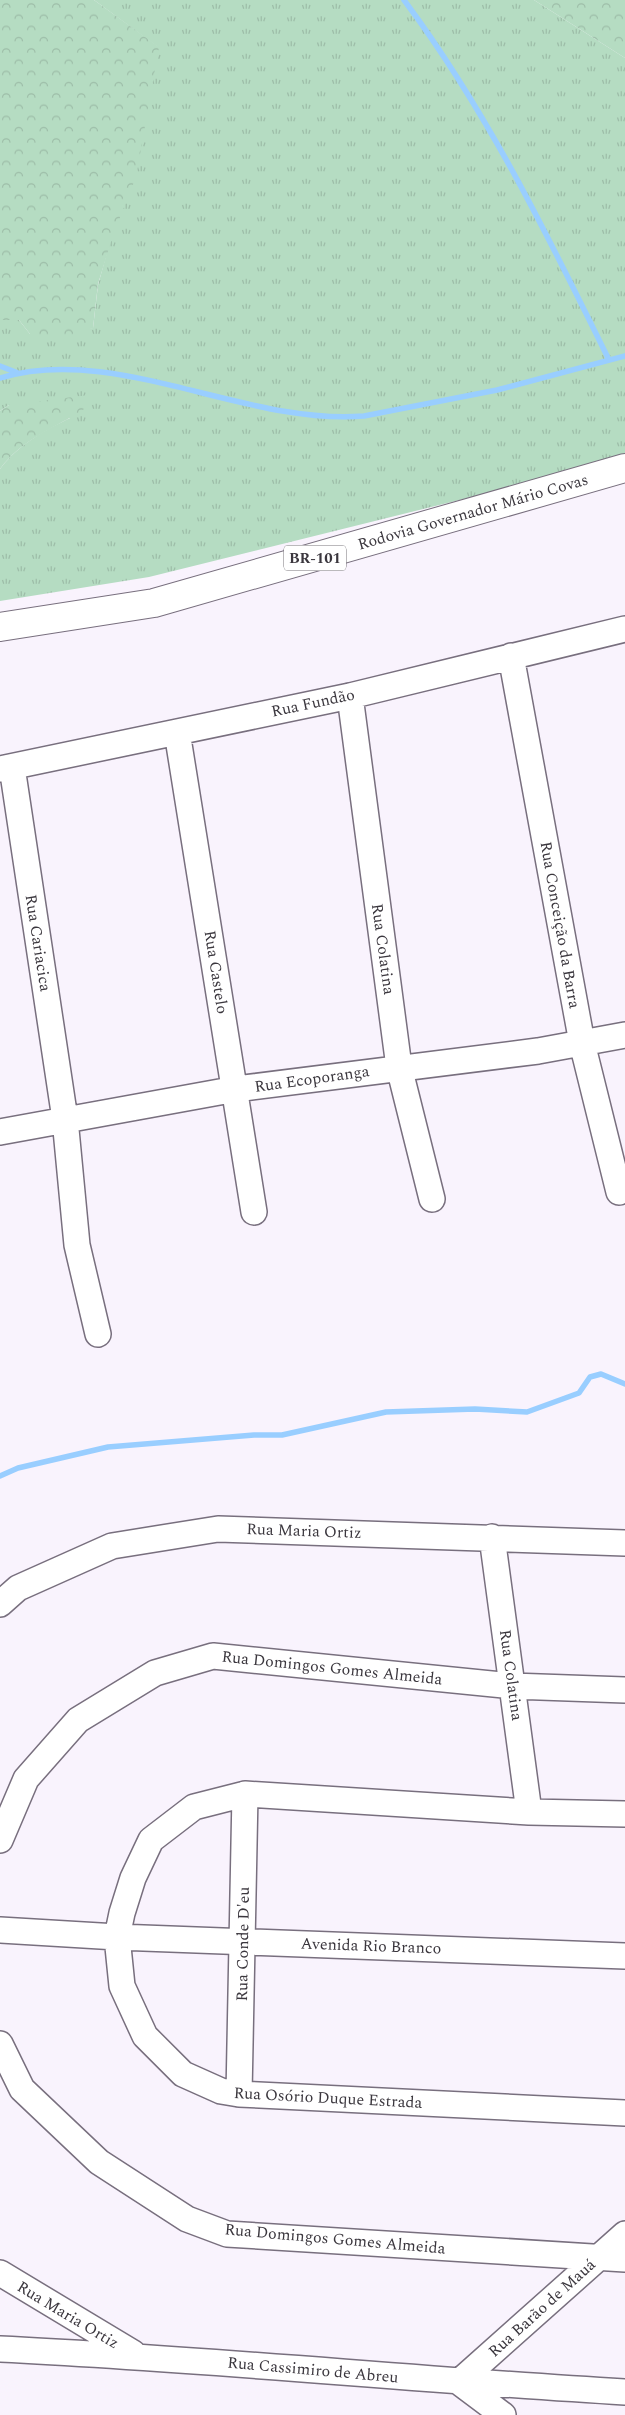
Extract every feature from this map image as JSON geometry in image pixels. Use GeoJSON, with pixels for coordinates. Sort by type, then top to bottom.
{"type":"FeatureCollection","features":[{"type":"Feature","properties":{"kind":"main road","name":"Rodovia Governador Mário Covas"},"geometry":{"type":"LineString","coordinates":[[0,627],[154,603],[625,468]]}},
{"type":"Feature","properties":{"kind":"street","name":"Rua Fundão"},"geometry":{"type":"LineString","coordinates":[[6,768],[350,696],[625,629]]}},
{"type":"Feature","properties":{"kind":"street","name":"Rua Conceição da Barra"},"geometry":{"type":"LineString","coordinates":[[511,656],[582,1043],[619,1192]]}},
{"type":"Feature","properties":{"kind":"street","name":"Rua Colatina"},"geometry":{"type":"LineString","coordinates":[[350,696],[399,1068],[432,1199]]}},
{"type":"Feature","properties":{"kind":"street","name":"Rua Castelo"},"geometry":{"type":"LineString","coordinates":[[177,732],[236,1089],[254,1212]]}},
{"type":"Feature","properties":{"kind":"street","name":"Rua Cariacica"},"geometry":{"type":"LineString","coordinates":[[6,768],[65,1119],[77,1245],[98,1334]]}},
{"type":"Feature","properties":{"kind":"street","name":"Rua Ecoporanga"},"geometry":{"type":"LineString","coordinates":[[0,1132],[236,1089],[538,1051],[625,1035]]}},
{"type":"Feature","properties":{"kind":"street","name":"Rua Maria Ortiz"},"geometry":{"type":"LineString","coordinates":[[6,1596],[112,1546],[218,1529],[492,1537],[625,1544]]}},
{"type":"Feature","properties":{"kind":"street","name":"Rua Colatina"},"geometry":{"type":"LineString","coordinates":[[492,1537],[529,1812]]}},
{"type":"Feature","properties":{"kind":"street","name":"Rua Domingos Gomes Almeida"},"geometry":{"type":"LineString","coordinates":[[0,1840],[26,1779],[78,1720],[155,1673],[213,1656],[512,1686],[625,1690]]}},
{"type":"Feature","properties":{"kind":"street","name":"Rua Osório Duque Estrada"},"geometry":{"type":"LineString","coordinates":[[625,1814],[529,1812],[246,1794],[194,1807],[151,1840],[133,1878],[116,1937],[122,1986],[145,2036],[183,2074],[221,2091],[239,2094],[625,2113]]}},
{"type":"Feature","properties":{"kind":"street","name":"Rua Conde D'eu"},"geometry":{"type":"LineString","coordinates":[[239,2094],[246,1794]]}},
{"type":"Feature","properties":{"kind":"street","name":"Avenida Rio Branco"},"geometry":{"type":"LineString","coordinates":[[0,1930],[116,1937],[625,1956]]}},
{"type":"Feature","properties":{"kind":"street","name":"Rua Domingos Gomes Almeida"},"geometry":{"type":"LineString","coordinates":[[0,2044],[22,2089],[99,2162],[187,2219],[227,2234],[625,2260]]}},
{"type":"Feature","properties":{"kind":"street","name":"Rua Barão de Mauá"},"geometry":{"type":"LineString","coordinates":[[459,2382],[625,2234]]}},
{"type":"Feature","properties":{"kind":"street","name":"Rua Maria Ortiz"},"geometry":{"type":"LineString","coordinates":[[0,2273],[136,2356]]}},
{"type":"Feature","properties":{"kind":"street","name":"Rua Cassimiro de Abreu"},"geometry":{"type":"LineString","coordinates":[[0,2349],[136,2356],[459,2382],[625,2392]]}},
{"type":"Feature","properties":{"kind":"street"},"geometry":{"type":"LineString","coordinates":[[459,2382],[503,2415]]}},
{"type":"Feature","properties":{"kind":"green space"},"geometry":{"type":"Polygon","coordinates":[[[0,0],[94,0],[159,47],[136,177],[113,235],[98,284],[93,328],[60,339],[30,334],[19,320],[0,320],[0,0]]]}},
{"type":"Feature","properties":{"kind":"green space"},"geometry":{"type":"Polygon","coordinates":[[[94,0],[534,0],[625,58],[625,455],[524,484],[149,577],[0,601],[0,469],[7,460],[32,439],[70,418],[9,405],[0,411],[0,320],[19,320],[30,334],[93,328],[98,285],[147,108],[158,47],[94,0]]]}},
{"type":"Feature","properties":{"kind":"green space"},"geometry":{"type":"Polygon","coordinates":[[[534,0],[625,0],[625,58],[534,0]]]}},
{"type":"Feature","properties":{"kind":"green space"},"geometry":{"type":"Polygon","coordinates":[[[89,395],[84,409],[28,442],[0,469],[0,411],[9,405],[89,395]]]}},
{"type":"Feature","properties":{"kind":"waterway"},"geometry":{"type":"LineString","coordinates":[[404,0],[462,86],[515,175],[609,360]]}},
{"type":"Feature","properties":{"kind":"waterway"},"geometry":{"type":"LineString","coordinates":[[0,378],[44,370],[89,371],[134,377],[273,409],[319,416],[364,416],[497,390],[625,356]]}},
{"type":"Feature","properties":{"kind":"waterway"},"geometry":{"type":"LineString","coordinates":[[0,366],[18,373]]}},
{"type":"Feature","properties":{"kind":"waterway"},"geometry":{"type":"LineString","coordinates":[[0,1476],[18,1468],[108,1447],[254,1435],[282,1435],[386,1412],[475,1409],[527,1412],[579,1393],[590,1377],[601,1374],[625,1384]]}}]}
